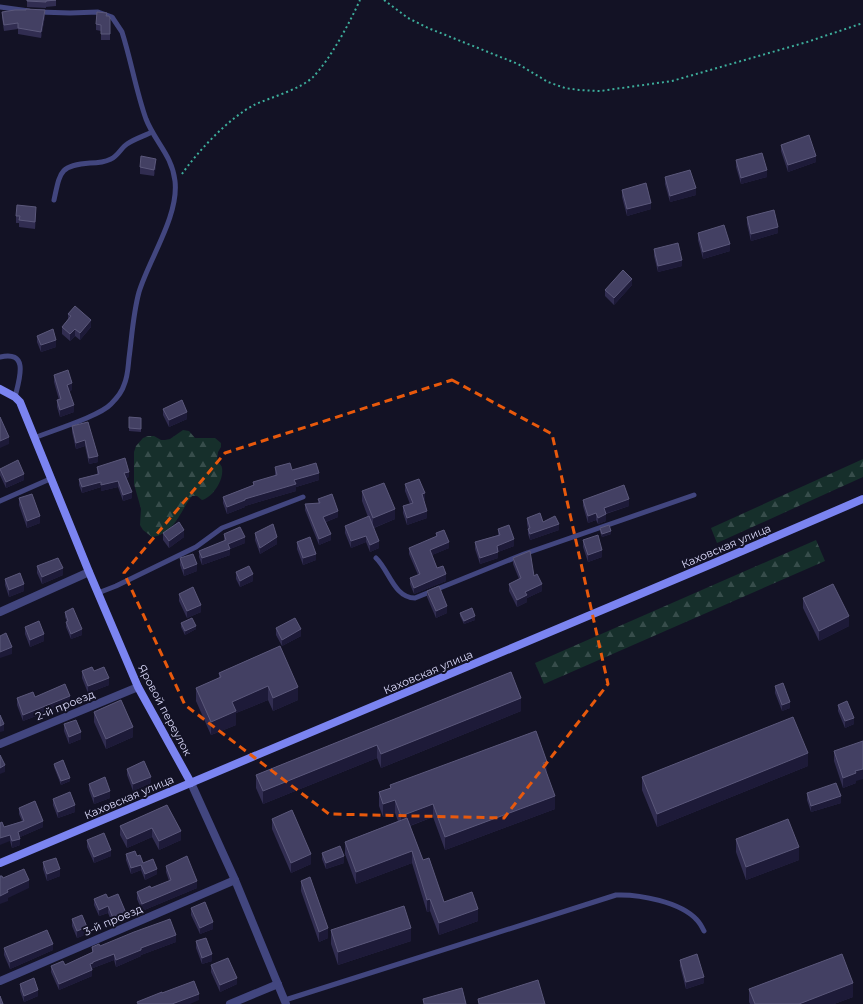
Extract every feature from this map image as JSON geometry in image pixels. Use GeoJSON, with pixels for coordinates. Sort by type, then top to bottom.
{"type":"FeatureCollection","features":[{"type":"Feature","properties":{"kind":"main road"},"geometry":{"type":"LineString","coordinates":[[0,389],[15,397]]}},
{"type":"Feature","properties":{"kind":"main road","name":"Яровой переулок"},"geometry":{"type":"LineString","coordinates":[[15,397],[24,411],[50,480],[138,687],[191,783]]}},
{"type":"Feature","properties":{"kind":"main road","name":"Каховская улица"},"geometry":{"type":"LineString","coordinates":[[0,863],[706,567],[863,499]]}},
{"type":"Feature","properties":{"kind":"street"},"geometry":{"type":"LineString","coordinates":[[0,612],[89,572]]}},
{"type":"Feature","properties":{"kind":"street","name":"2-й проезд"},"geometry":{"type":"LineString","coordinates":[[0,744],[138,687]]}},
{"type":"Feature","properties":{"kind":"street","name":"Яровой переулок"},"geometry":{"type":"LineString","coordinates":[[191,783],[235,880],[286,1002]]}},
{"type":"Feature","properties":{"kind":"street","name":"3-й проезд"},"geometry":{"type":"LineString","coordinates":[[0,981],[235,880]]}},
{"type":"Feature","properties":{"kind":"street"},"geometry":{"type":"LineString","coordinates":[[230,1004],[278,984]]}},
{"type":"Feature","properties":{"kind":"lane"},"geometry":{"type":"LineString","coordinates":[[0,7],[32,12],[70,14],[98,12],[112,17],[122,32],[130,55],[142,104],[152,132],[168,155],[175,183],[174,200],[164,232],[141,286],[138,297],[124,386],[114,401],[104,411],[34,438]]}},
{"type":"Feature","properties":{"kind":"lane"},"geometry":{"type":"LineString","coordinates":[[54,200],[59,178],[68,167],[111,159],[115,157],[127,144],[152,132]]}},
{"type":"Feature","properties":{"kind":"lane"},"geometry":{"type":"LineString","coordinates":[[0,357],[13,357],[17,359],[20,364],[20,375],[15,397]]}},
{"type":"Feature","properties":{"kind":"lane"},"geometry":{"type":"LineString","coordinates":[[0,501],[50,480]]}},
{"type":"Feature","properties":{"kind":"lane"},"geometry":{"type":"LineString","coordinates":[[376,558],[382,564],[400,592],[415,598],[524,554],[694,495]]}},
{"type":"Feature","properties":{"kind":"lane"},"geometry":{"type":"LineString","coordinates":[[98,593],[116,586],[196,546],[222,528],[303,497]]}},
{"type":"Feature","properties":{"kind":"lane"},"geometry":{"type":"LineString","coordinates":[[286,1002],[616,895],[638,895],[656,899],[680,908],[697,920],[704,931]]}},
{"type":"Feature","properties":{"kind":"path"},"geometry":{"type":"LineString","coordinates":[[175,183],[191,161],[242,112],[271,97],[302,85],[314,77],[330,54],[360,0]]}},
{"type":"Feature","properties":{"kind":"path"},"geometry":{"type":"LineString","coordinates":[[384,0],[408,18],[428,28],[518,64],[548,82],[565,88],[579,90],[600,90],[672,81],[807,42],[863,23]]}},
{"type":"Feature","properties":{"kind":"highlighted area"},"geometry":{"type":"Polygon","coordinates":[[[452,380],[552,434],[608,684],[504,818],[329,814],[185,705],[124,573],[225,453],[452,380]]]}},
{"type":"Feature","properties":{"kind":"green space"},"geometry":{"type":"Polygon","coordinates":[[[183,430],[189,431],[195,438],[215,438],[221,443],[217,460],[222,467],[221,478],[214,492],[202,500],[197,496],[192,496],[172,527],[160,535],[152,537],[143,530],[140,525],[141,509],[134,484],[134,452],[136,446],[143,438],[154,436],[161,440],[170,439],[183,430]]]}},
{"type":"Feature","properties":{"kind":"green space"},"geometry":{"type":"Polygon","coordinates":[[[863,459],[863,477],[717,543],[711,528],[863,459]]]}},
{"type":"Feature","properties":{"kind":"green space"},"geometry":{"type":"Polygon","coordinates":[[[816,540],[825,561],[544,684],[535,663],[816,540]]]}},
{"type":"Feature","properties":{"kind":"building"},"geometry":{"type":"Polygon","coordinates":[[[27,0],[56,0],[46,2],[27,0]]]}},
{"type":"Feature","properties":{"kind":"building"},"geometry":{"type":"Polygon","coordinates":[[[26,9],[45,10],[41,32],[18,28],[18,23],[4,25],[2,12],[26,9]]]}},
{"type":"Feature","properties":{"kind":"building"},"geometry":{"type":"Polygon","coordinates":[[[97,12],[107,13],[106,16],[109,16],[110,34],[101,34],[101,25],[96,24],[97,12]]]}},
{"type":"Feature","properties":{"kind":"building"},"geometry":{"type":"Polygon","coordinates":[[[809,135],[816,156],[788,165],[781,145],[809,135]]]}},
{"type":"Feature","properties":{"kind":"building"},"geometry":{"type":"Polygon","coordinates":[[[762,153],[767,170],[741,178],[736,160],[762,153]]]}},
{"type":"Feature","properties":{"kind":"building"},"geometry":{"type":"Polygon","coordinates":[[[141,156],[156,159],[154,170],[140,167],[141,156]]]}},
{"type":"Feature","properties":{"kind":"building"},"geometry":{"type":"Polygon","coordinates":[[[690,170],[696,188],[670,196],[665,177],[690,170]]]}},
{"type":"Feature","properties":{"kind":"building"},"geometry":{"type":"Polygon","coordinates":[[[646,183],[651,203],[627,209],[622,190],[646,183]]]}},
{"type":"Feature","properties":{"kind":"building"},"geometry":{"type":"Polygon","coordinates":[[[17,205],[36,207],[35,222],[19,220],[20,216],[16,216],[17,205]]]}},
{"type":"Feature","properties":{"kind":"building"},"geometry":{"type":"Polygon","coordinates":[[[774,210],[778,227],[751,234],[747,217],[774,210]]]}},
{"type":"Feature","properties":{"kind":"building"},"geometry":{"type":"Polygon","coordinates":[[[724,225],[730,244],[703,252],[698,233],[724,225]]]}},
{"type":"Feature","properties":{"kind":"building"},"geometry":{"type":"Polygon","coordinates":[[[678,243],[682,260],[658,266],[654,249],[678,243]]]}},
{"type":"Feature","properties":{"kind":"building"},"geometry":{"type":"Polygon","coordinates":[[[623,270],[632,279],[614,298],[605,290],[623,270]]]}},
{"type":"Feature","properties":{"kind":"building"},"geometry":{"type":"Polygon","coordinates":[[[75,306],[91,320],[80,333],[75,329],[70,334],[62,327],[71,316],[68,314],[75,306]]]}},
{"type":"Feature","properties":{"kind":"building"},"geometry":{"type":"Polygon","coordinates":[[[53,329],[56,340],[41,345],[37,336],[53,329]]]}},
{"type":"Feature","properties":{"kind":"building"},"geometry":{"type":"Polygon","coordinates":[[[68,370],[72,383],[67,385],[74,405],[60,410],[57,400],[61,399],[54,375],[68,370]]]}},
{"type":"Feature","properties":{"kind":"building"},"geometry":{"type":"Polygon","coordinates":[[[182,400],[187,412],[169,420],[163,409],[182,400]]]}},
{"type":"Feature","properties":{"kind":"building"},"geometry":{"type":"Polygon","coordinates":[[[0,417],[9,437],[0,441],[0,417]]]}},
{"type":"Feature","properties":{"kind":"building"},"geometry":{"type":"Polygon","coordinates":[[[129,417],[141,418],[141,429],[129,428],[129,417]]]}},
{"type":"Feature","properties":{"kind":"building"},"geometry":{"type":"Polygon","coordinates":[[[88,422],[98,456],[89,458],[85,440],[76,443],[72,426],[88,422]]]}},
{"type":"Feature","properties":{"kind":"building"},"geometry":{"type":"Polygon","coordinates":[[[125,458],[129,472],[124,473],[132,492],[123,495],[118,481],[101,485],[101,482],[82,487],[79,479],[99,474],[97,467],[125,458]]]}},
{"type":"Feature","properties":{"kind":"building"},"geometry":{"type":"Polygon","coordinates":[[[18,460],[24,474],[6,482],[0,469],[18,460]]]}},
{"type":"Feature","properties":{"kind":"building"},"geometry":{"type":"Polygon","coordinates":[[[290,463],[292,470],[316,463],[319,473],[294,480],[296,484],[245,499],[227,507],[223,497],[254,485],[253,482],[277,475],[275,467],[290,463]]]}},
{"type":"Feature","properties":{"kind":"building"},"geometry":{"type":"Polygon","coordinates":[[[419,479],[425,493],[422,494],[427,511],[407,518],[403,506],[413,503],[405,484],[419,479]]]}},
{"type":"Feature","properties":{"kind":"building"},"geometry":{"type":"Polygon","coordinates":[[[384,483],[395,509],[373,518],[362,491],[384,483]]]}},
{"type":"Feature","properties":{"kind":"building"},"geometry":{"type":"Polygon","coordinates":[[[624,485],[629,499],[604,508],[606,514],[598,518],[596,513],[588,516],[583,500],[624,485]]]}},
{"type":"Feature","properties":{"kind":"building"},"geometry":{"type":"Polygon","coordinates":[[[32,494],[40,516],[27,521],[19,498],[32,494]]]}},
{"type":"Feature","properties":{"kind":"building"},"geometry":{"type":"Polygon","coordinates":[[[332,494],[338,511],[323,517],[331,534],[319,539],[305,504],[320,503],[318,499],[332,494]]]}},
{"type":"Feature","properties":{"kind":"building"},"geometry":{"type":"Polygon","coordinates":[[[540,513],[543,522],[555,516],[559,524],[530,534],[527,518],[540,513]]]}},
{"type":"Feature","properties":{"kind":"building"},"geometry":{"type":"Polygon","coordinates":[[[369,516],[379,541],[370,545],[366,536],[351,541],[345,526],[369,516]]]}},
{"type":"Feature","properties":{"kind":"building"},"geometry":{"type":"Polygon","coordinates":[[[179,522],[184,530],[169,541],[163,533],[179,522]]]}},
{"type":"Feature","properties":{"kind":"building"},"geometry":{"type":"Polygon","coordinates":[[[273,524],[277,537],[260,548],[255,533],[273,524]]]}},
{"type":"Feature","properties":{"kind":"building"},"geometry":{"type":"Polygon","coordinates":[[[509,525],[514,539],[497,546],[498,552],[480,558],[475,542],[500,535],[498,529],[509,525]]]}},
{"type":"Feature","properties":{"kind":"building"},"geometry":{"type":"Polygon","coordinates":[[[609,525],[611,531],[602,534],[600,528],[609,525]]]}},
{"type":"Feature","properties":{"kind":"building"},"geometry":{"type":"Polygon","coordinates":[[[240,527],[245,537],[228,544],[230,549],[202,558],[199,551],[226,540],[224,534],[240,527]]]}},
{"type":"Feature","properties":{"kind":"building"},"geometry":{"type":"Polygon","coordinates":[[[444,530],[449,542],[430,550],[437,568],[443,566],[446,574],[414,588],[410,578],[420,574],[409,548],[437,536],[436,533],[444,530]]]}},
{"type":"Feature","properties":{"kind":"building"},"geometry":{"type":"Polygon","coordinates":[[[598,535],[602,550],[588,555],[583,540],[598,535]]]}},
{"type":"Feature","properties":{"kind":"building"},"geometry":{"type":"Polygon","coordinates":[[[310,537],[316,554],[303,558],[297,542],[310,537]]]}},
{"type":"Feature","properties":{"kind":"building"},"geometry":{"type":"Polygon","coordinates":[[[530,551],[534,576],[537,574],[542,584],[525,592],[527,595],[517,600],[509,584],[521,578],[513,558],[530,551]]]}},
{"type":"Feature","properties":{"kind":"building"},"geometry":{"type":"Polygon","coordinates":[[[193,554],[197,564],[184,569],[180,558],[193,554]]]}},
{"type":"Feature","properties":{"kind":"building"},"geometry":{"type":"Polygon","coordinates":[[[58,558],[63,568],[42,577],[37,566],[58,558]]]}},
{"type":"Feature","properties":{"kind":"building"},"geometry":{"type":"Polygon","coordinates":[[[249,566],[253,574],[240,581],[236,572],[249,566]]]}},
{"type":"Feature","properties":{"kind":"building"},"geometry":{"type":"Polygon","coordinates":[[[20,573],[24,584],[9,590],[5,579],[20,573]]]}},
{"type":"Feature","properties":{"kind":"building"},"geometry":{"type":"Polygon","coordinates":[[[833,584],[849,616],[819,631],[803,598],[833,584]]]}},
{"type":"Feature","properties":{"kind":"building"},"geometry":{"type":"Polygon","coordinates":[[[439,586],[447,606],[436,611],[427,591],[439,586]]]}},
{"type":"Feature","properties":{"kind":"building"},"geometry":{"type":"Polygon","coordinates":[[[193,587],[201,605],[187,611],[179,594],[193,587]]]}},
{"type":"Feature","properties":{"kind":"building"},"geometry":{"type":"Polygon","coordinates":[[[73,608],[82,629],[71,634],[66,622],[68,621],[65,612],[73,608]]]}},
{"type":"Feature","properties":{"kind":"building"},"geometry":{"type":"Polygon","coordinates":[[[472,608],[475,616],[464,621],[460,613],[472,608]]]}},
{"type":"Feature","properties":{"kind":"building"},"geometry":{"type":"Polygon","coordinates":[[[192,618],[196,626],[185,631],[181,623],[192,618]]]}},
{"type":"Feature","properties":{"kind":"building"},"geometry":{"type":"Polygon","coordinates":[[[295,618],[301,629],[282,640],[276,628],[295,618]]]}},
{"type":"Feature","properties":{"kind":"building"},"geometry":{"type":"Polygon","coordinates":[[[39,621],[44,634],[30,640],[25,627],[39,621]]]}},
{"type":"Feature","properties":{"kind":"building"},"geometry":{"type":"Polygon","coordinates":[[[6,633],[12,647],[0,652],[0,636],[6,633]]]}},
{"type":"Feature","properties":{"kind":"building"},"geometry":{"type":"Polygon","coordinates":[[[280,646],[298,687],[273,698],[268,686],[232,702],[236,711],[211,722],[196,688],[221,677],[219,673],[280,646]]]}},
{"type":"Feature","properties":{"kind":"building"},"geometry":{"type":"Polygon","coordinates":[[[92,667],[94,671],[104,667],[109,678],[88,686],[82,671],[92,667]]]}},
{"type":"Feature","properties":{"kind":"building"},"geometry":{"type":"Polygon","coordinates":[[[511,672],[521,698],[381,754],[377,745],[263,791],[256,775],[511,672]]]}},
{"type":"Feature","properties":{"kind":"building"},"geometry":{"type":"Polygon","coordinates":[[[783,683],[790,702],[782,705],[775,686],[783,683]]]}},
{"type":"Feature","properties":{"kind":"building"},"geometry":{"type":"Polygon","coordinates":[[[65,684],[70,696],[23,715],[17,698],[33,692],[35,697],[65,684]]]}},
{"type":"Feature","properties":{"kind":"building"},"geometry":{"type":"Polygon","coordinates":[[[121,700],[133,727],[106,739],[94,712],[121,700]]]}},
{"type":"Feature","properties":{"kind":"building"},"geometry":{"type":"Polygon","coordinates":[[[847,701],[854,718],[845,721],[838,705],[847,701]]]}},
{"type":"Feature","properties":{"kind":"building"},"geometry":{"type":"Polygon","coordinates":[[[0,715],[4,724],[0,726],[0,715]]]}},
{"type":"Feature","properties":{"kind":"building"},"geometry":{"type":"Polygon","coordinates":[[[793,717],[808,753],[657,814],[642,777],[793,717]]]}},
{"type":"Feature","properties":{"kind":"building"},"geometry":{"type":"Polygon","coordinates":[[[76,720],[81,732],[69,737],[64,724],[76,720]]]}},
{"type":"Feature","properties":{"kind":"building"},"geometry":{"type":"Polygon","coordinates":[[[536,731],[547,762],[543,763],[555,796],[445,837],[433,804],[401,816],[395,800],[383,804],[379,792],[391,788],[390,785],[536,731]]]}},
{"type":"Feature","properties":{"kind":"building"},"geometry":{"type":"Polygon","coordinates":[[[863,741],[863,769],[855,771],[856,773],[843,778],[834,751],[863,741]]]}},
{"type":"Feature","properties":{"kind":"building"},"geometry":{"type":"Polygon","coordinates":[[[0,755],[5,765],[0,768],[0,755]]]}},
{"type":"Feature","properties":{"kind":"building"},"geometry":{"type":"Polygon","coordinates":[[[63,760],[70,778],[61,781],[54,764],[63,760]]]}},
{"type":"Feature","properties":{"kind":"building"},"geometry":{"type":"Polygon","coordinates":[[[144,761],[151,777],[133,784],[127,769],[144,761]]]}},
{"type":"Feature","properties":{"kind":"building"},"geometry":{"type":"Polygon","coordinates":[[[105,777],[110,791],[94,797],[89,784],[105,777]]]}},
{"type":"Feature","properties":{"kind":"building"},"geometry":{"type":"Polygon","coordinates":[[[836,783],[841,796],[811,806],[807,793],[836,783]]]}},
{"type":"Feature","properties":{"kind":"building"},"geometry":{"type":"Polygon","coordinates":[[[70,792],[75,805],[58,812],[53,799],[70,792]]]}},
{"type":"Feature","properties":{"kind":"building"},"geometry":{"type":"Polygon","coordinates":[[[35,801],[43,821],[18,832],[20,839],[12,841],[10,835],[0,838],[0,823],[2,822],[4,827],[24,821],[19,808],[35,801]]]}},
{"type":"Feature","properties":{"kind":"building"},"geometry":{"type":"Polygon","coordinates":[[[167,805],[181,831],[159,841],[152,828],[127,839],[120,826],[167,805]]]}},
{"type":"Feature","properties":{"kind":"building"},"geometry":{"type":"Polygon","coordinates":[[[292,810],[311,854],[291,863],[272,819],[292,810]]]}},
{"type":"Feature","properties":{"kind":"building"},"geometry":{"type":"Polygon","coordinates":[[[407,818],[423,860],[429,858],[444,902],[472,892],[478,909],[439,923],[430,899],[427,900],[412,851],[356,872],[345,842],[407,818]]]}},
{"type":"Feature","properties":{"kind":"building"},"geometry":{"type":"Polygon","coordinates":[[[788,819],[799,847],[746,867],[736,839],[788,819]]]}},
{"type":"Feature","properties":{"kind":"building"},"geometry":{"type":"Polygon","coordinates":[[[104,833],[111,850],[94,857],[87,840],[104,833]]]}},
{"type":"Feature","properties":{"kind":"building"},"geometry":{"type":"Polygon","coordinates":[[[340,846],[344,856],[326,863],[322,853],[340,846]]]}},
{"type":"Feature","properties":{"kind":"building"},"geometry":{"type":"Polygon","coordinates":[[[135,851],[137,856],[140,855],[143,863],[153,859],[157,869],[145,874],[141,865],[131,868],[126,854],[135,851]]]}},
{"type":"Feature","properties":{"kind":"building"},"geometry":{"type":"Polygon","coordinates":[[[187,856],[197,881],[142,904],[137,892],[150,886],[151,888],[171,880],[166,866],[187,856]]]}},
{"type":"Feature","properties":{"kind":"building"},"geometry":{"type":"Polygon","coordinates":[[[56,858],[60,869],[47,874],[43,862],[56,858]]]}},
{"type":"Feature","properties":{"kind":"building"},"geometry":{"type":"Polygon","coordinates":[[[24,869],[29,880],[7,890],[8,892],[0,896],[0,876],[3,878],[24,869]]]}},
{"type":"Feature","properties":{"kind":"building"},"geometry":{"type":"Polygon","coordinates":[[[310,877],[328,928],[319,932],[301,881],[310,877]]]}},
{"type":"Feature","properties":{"kind":"building"},"geometry":{"type":"Polygon","coordinates":[[[106,894],[108,898],[118,894],[126,913],[113,918],[108,906],[99,910],[94,899],[106,894]]]}},
{"type":"Feature","properties":{"kind":"building"},"geometry":{"type":"Polygon","coordinates":[[[205,902],[213,922],[200,928],[191,908],[205,902]]]}},
{"type":"Feature","properties":{"kind":"building"},"geometry":{"type":"Polygon","coordinates":[[[404,906],[411,928],[338,952],[331,930],[404,906]]]}},
{"type":"Feature","properties":{"kind":"building"},"geometry":{"type":"Polygon","coordinates":[[[82,915],[87,927],[77,931],[72,919],[82,915]]]}},
{"type":"Feature","properties":{"kind":"building"},"geometry":{"type":"Polygon","coordinates":[[[170,919],[176,935],[141,948],[141,950],[116,960],[114,954],[93,962],[90,964],[92,970],[59,984],[51,966],[63,961],[65,965],[93,952],[92,947],[99,944],[100,946],[170,919]]]}},
{"type":"Feature","properties":{"kind":"building"},"geometry":{"type":"Polygon","coordinates":[[[47,930],[53,944],[10,962],[4,948],[47,930]]]}},
{"type":"Feature","properties":{"kind":"building"},"geometry":{"type":"Polygon","coordinates":[[[206,938],[212,954],[202,958],[196,941],[206,938]]]}},
{"type":"Feature","properties":{"kind":"building"},"geometry":{"type":"Polygon","coordinates":[[[697,954],[704,977],[686,982],[680,960],[697,954]]]}},
{"type":"Feature","properties":{"kind":"building"},"geometry":{"type":"Polygon","coordinates":[[[842,954],[853,983],[799,1004],[755,1004],[749,989],[842,954]]]}},
{"type":"Feature","properties":{"kind":"building"},"geometry":{"type":"Polygon","coordinates":[[[228,958],[237,978],[220,985],[211,965],[228,958]]]}},
{"type":"Feature","properties":{"kind":"building"},"geometry":{"type":"Polygon","coordinates":[[[34,978],[38,990],[24,996],[20,984],[34,978]]]}},
{"type":"Feature","properties":{"kind":"building"},"geometry":{"type":"Polygon","coordinates":[[[538,980],[545,1004],[479,1004],[478,999],[538,980]]]}},
{"type":"Feature","properties":{"kind":"building"},"geometry":{"type":"Polygon","coordinates":[[[194,981],[199,994],[172,1004],[138,1004],[137,1002],[162,992],[194,981]]]}},
{"type":"Feature","properties":{"kind":"building"},"geometry":{"type":"Polygon","coordinates":[[[462,988],[466,1004],[424,1004],[423,999],[462,988]]]}},
{"type":"Feature","properties":{"kind":"building"},"geometry":{"type":"Polygon","coordinates":[[[0,996],[3,1004],[0,1004],[0,996]]]}}]}
